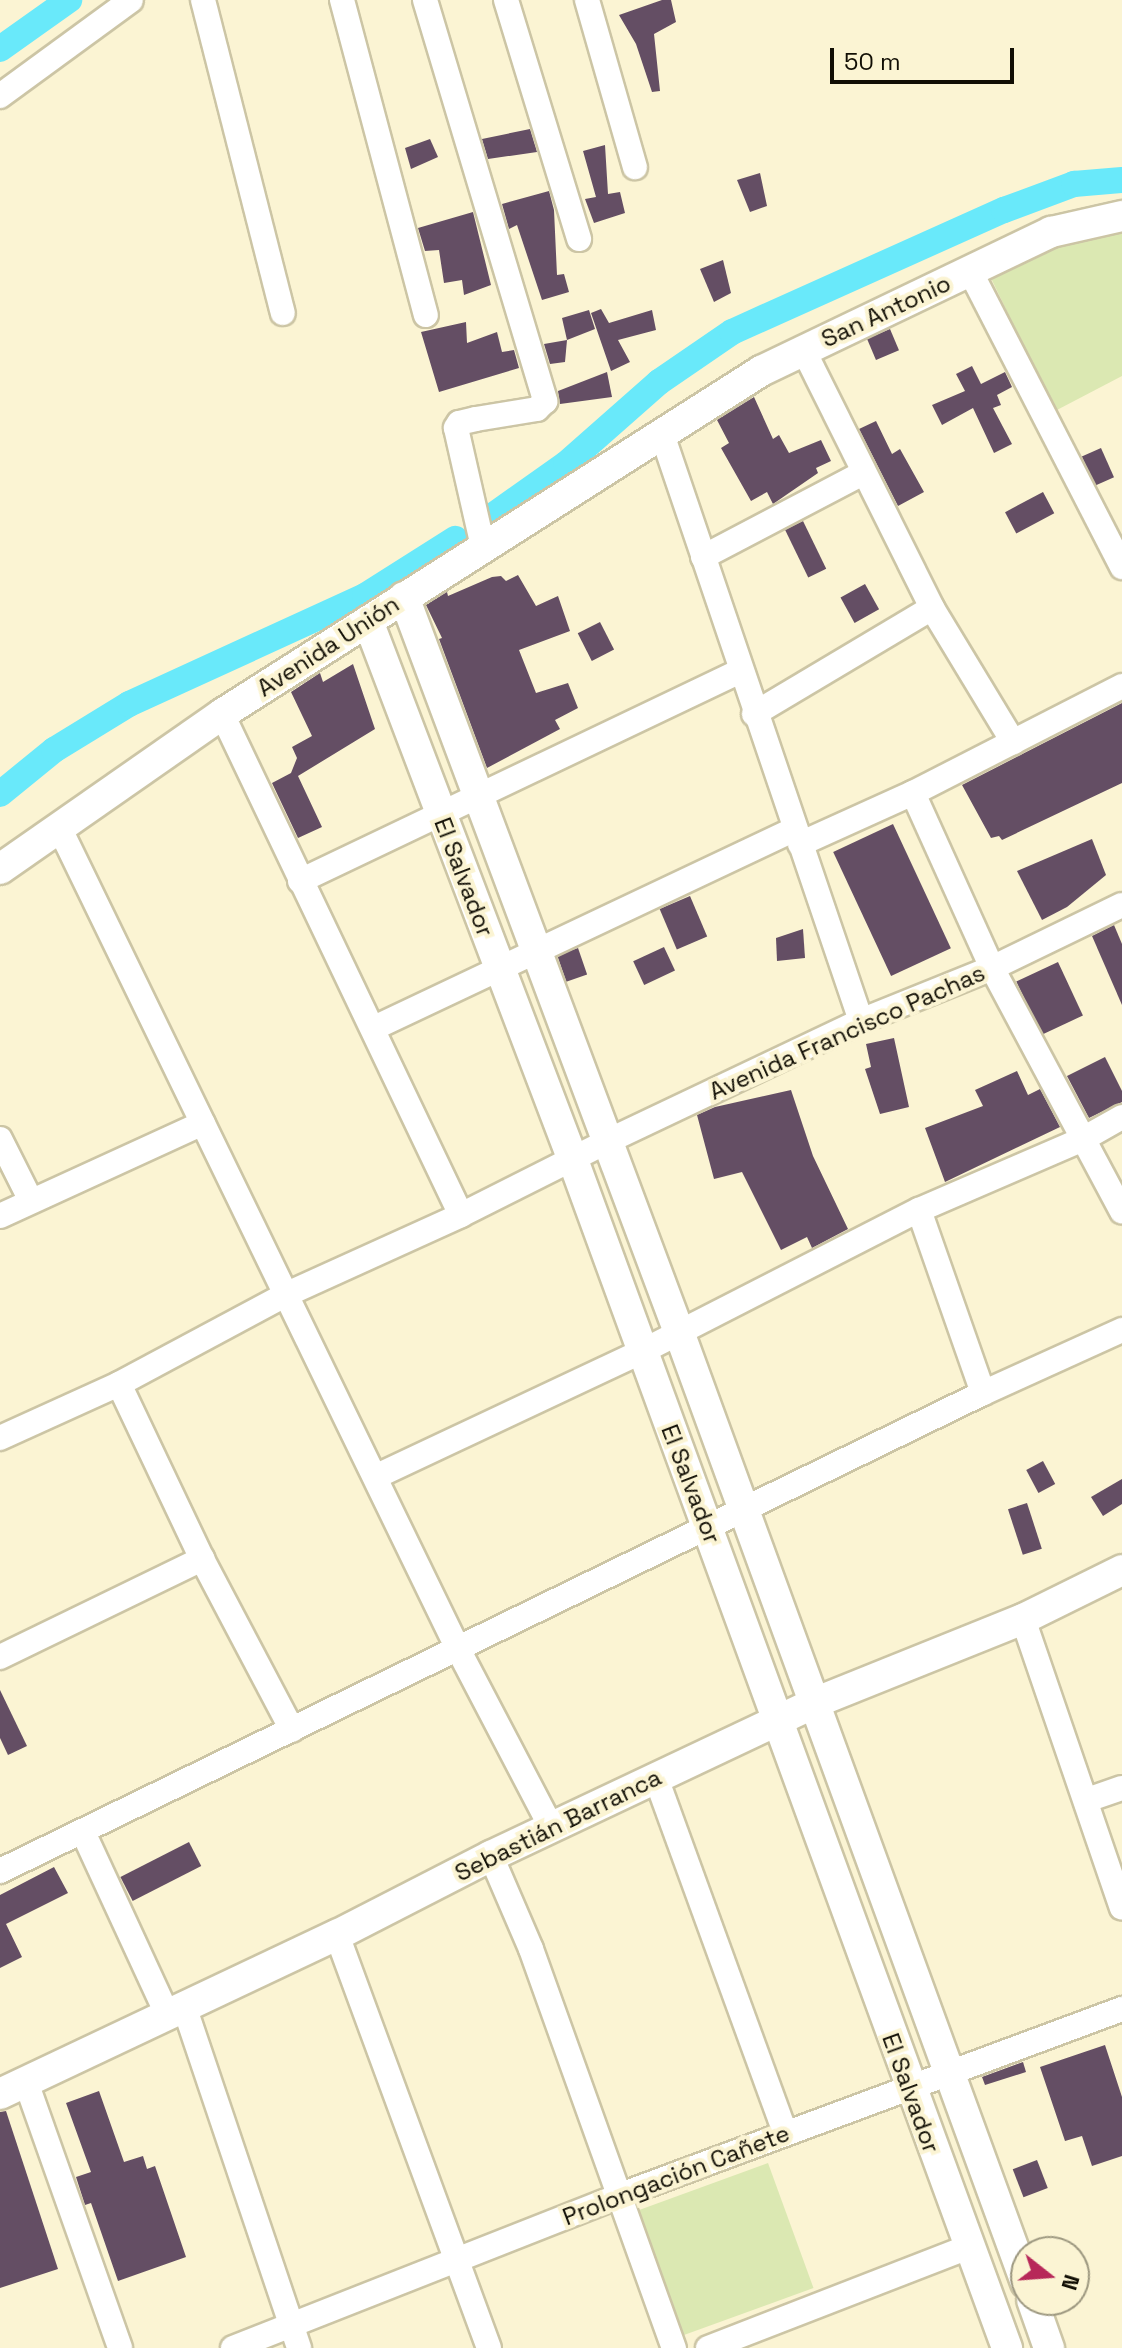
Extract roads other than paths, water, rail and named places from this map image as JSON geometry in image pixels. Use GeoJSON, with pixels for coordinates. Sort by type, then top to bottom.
{"type":"FeatureCollection","features":[{"type":"Feature","properties":{"kind":"street"},"geometry":{"type":"LineString","coordinates":[[0,96],[131,0]]}},
{"type":"Feature","properties":{"kind":"street"},"geometry":{"type":"LineString","coordinates":[[203,0],[283,313]]}},
{"type":"Feature","properties":{"kind":"street"},"geometry":{"type":"LineString","coordinates":[[342,0],[426,315]]}},
{"type":"Feature","properties":{"kind":"street"},"geometry":{"type":"LineString","coordinates":[[425,0],[545,401],[537,409],[476,419],[459,423],[456,428],[483,547]]}},
{"type":"Feature","properties":{"kind":"street"},"geometry":{"type":"LineString","coordinates":[[506,0],[579,239]]}},
{"type":"Feature","properties":{"kind":"street"},"geometry":{"type":"LineString","coordinates":[[587,0],[635,167]]}},
{"type":"Feature","properties":{"kind":"street","name":"San Antonio"},"geometry":{"type":"LineString","coordinates":[[662,434],[803,349],[1051,232],[1122,216]]}},
{"type":"Feature","properties":{"kind":"street"},"geometry":{"type":"LineString","coordinates":[[970,271],[1122,567]]}},
{"type":"Feature","properties":{"kind":"street"},"geometry":{"type":"LineString","coordinates":[[803,349],[932,608],[1013,742]]}},
{"type":"Feature","properties":{"kind":"street"},"geometry":{"type":"LineString","coordinates":[[662,434],[754,714],[861,1021]]}},
{"type":"Feature","properties":{"kind":"street","name":"Avenida Unión"},"geometry":{"type":"LineString","coordinates":[[0,869],[222,714],[662,434]]}},
{"type":"Feature","properties":{"kind":"street"},"geometry":{"type":"LineString","coordinates":[[703,557],[863,473]]}},
{"type":"Feature","properties":{"kind":"street","name":"El Salvador"},"geometry":{"type":"LineString","coordinates":[[404,597],[679,1332],[1010,2238]]}},
{"type":"Feature","properties":{"kind":"street"},"geometry":{"type":"LineString","coordinates":[[754,714],[932,608]]}},
{"type":"Feature","properties":{"kind":"street","name":"El Salvador"},"geometry":{"type":"LineString","coordinates":[[368,621],[573,1160],[909,2088],[1007,2348]]}},
{"type":"Feature","properties":{"kind":"street"},"geometry":{"type":"LineString","coordinates":[[300,881],[740,671]]}},
{"type":"Feature","properties":{"kind":"street"},"geometry":{"type":"LineString","coordinates":[[374,1028],[500,968],[797,837],[913,793],[1122,686]]}},
{"type":"Feature","properties":{"kind":"street"},"geometry":{"type":"LineString","coordinates":[[222,714],[461,1215]]}},
{"type":"Feature","properties":{"kind":"street"},"geometry":{"type":"LineString","coordinates":[[913,793],[992,968],[1122,1211]]}},
{"type":"Feature","properties":{"kind":"street"},"geometry":{"type":"LineString","coordinates":[[59,827],[285,1295],[377,1476],[458,1649],[551,1827]]}},
{"type":"Feature","properties":{"kind":"street","name":"Avenida Francisco Pachas"},"geometry":{"type":"LineString","coordinates":[[0,1438],[119,1384],[285,1295],[461,1215],[606,1142],[861,1021],[992,968],[1122,905]]}},
{"type":"Feature","properties":{"kind":"street"},"geometry":{"type":"LineString","coordinates":[[377,1476],[641,1352],[919,1210],[1083,1139],[1122,1117]]}},
{"type":"Feature","properties":{"kind":"street"},"geometry":{"type":"LineString","coordinates":[[0,1216],[203,1123]]}},
{"type":"Feature","properties":{"kind":"street"},"geometry":{"type":"LineString","coordinates":[[0,1139],[31,1201]]}},
{"type":"Feature","properties":{"kind":"street"},"geometry":{"type":"LineString","coordinates":[[919,1210],[983,1393]]}},
{"type":"Feature","properties":{"kind":"street"},"geometry":{"type":"LineString","coordinates":[[0,1871],[744,1512],[983,1393],[1122,1330]]}},
{"type":"Feature","properties":{"kind":"street"},"geometry":{"type":"LineString","coordinates":[[119,1384],[202,1559],[292,1730]]}},
{"type":"Feature","properties":{"kind":"street"},"geometry":{"type":"LineString","coordinates":[[0,1657],[202,1559]]}},
{"type":"Feature","properties":{"kind":"street","name":"Sebastián Barranca"},"geometry":{"type":"LineString","coordinates":[[13,2088],[337,1935],[491,1856],[777,1720],[1023,1619],[1122,1570]]}},
{"type":"Feature","properties":{"kind":"street"},"geometry":{"type":"LineString","coordinates":[[1023,1619],[1122,1908]]}},
{"type":"Feature","properties":{"kind":"street"},"geometry":{"type":"LineString","coordinates":[[656,1778],[785,2133]]}},
{"type":"Feature","properties":{"kind":"street"},"geometry":{"type":"LineString","coordinates":[[1087,1800],[1122,1788]]}},
{"type":"Feature","properties":{"kind":"street"},"geometry":{"type":"LineString","coordinates":[[83,1832],[175,2010],[295,2337]]}},
{"type":"Feature","properties":{"kind":"street"},"geometry":{"type":"LineString","coordinates":[[491,1856],[531,1949],[674,2348]]}},
{"type":"Feature","properties":{"kind":"street"},"geometry":{"type":"LineString","coordinates":[[337,1935],[489,2348]]}},
{"type":"Feature","properties":{"kind":"street","name":"Prolongación Cañete"},"geometry":{"type":"LineString","coordinates":[[233,2348],[295,2337],[457,2261],[618,2196],[1122,2009]]}},
{"type":"Feature","properties":{"kind":"street"},"geometry":{"type":"LineString","coordinates":[[13,2088],[120,2348]]}},
{"type":"Feature","properties":{"kind":"street"},"geometry":{"type":"LineString","coordinates":[[708,2348],[968,2247]]}},
{"type":"Feature","properties":{"kind":"street"},"geometry":{"type":"LineString","coordinates":[[1038,2316],[1049,2348]]}},
{"type":"Feature","properties":{"kind":"waterway"},"geometry":{"type":"LineString","coordinates":[[0,49],[69,0]]}},
{"type":"Feature","properties":{"kind":"waterway"},"geometry":{"type":"LineString","coordinates":[[488,519],[566,464],[659,382],[732,332],[1004,210],[1074,184],[1122,180]]}},
{"type":"Feature","properties":{"kind":"waterway"},"geometry":{"type":"LineString","coordinates":[[0,794],[54,750],[129,704],[365,596],[455,539]]}}]}
